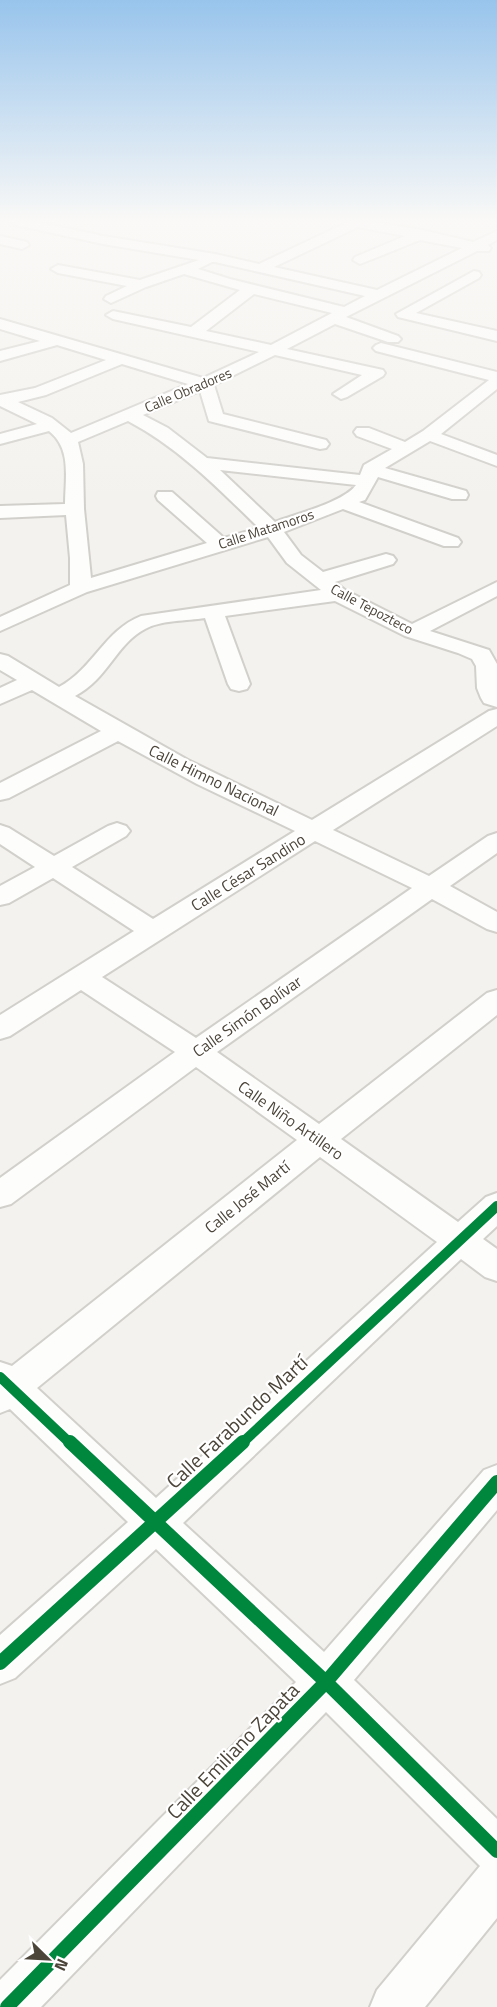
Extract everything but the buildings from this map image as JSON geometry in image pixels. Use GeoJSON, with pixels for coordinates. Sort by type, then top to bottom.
{"type":"FeatureCollection","features":[{"type":"Feature","properties":{"kind":"street"},"geometry":{"type":"LineString","coordinates":[[139,315],[272,352],[377,373],[341,394]]}},
{"type":"Feature","properties":{"kind":"street"},"geometry":{"type":"LineString","coordinates":[[196,331],[217,315]]}},
{"type":"Feature","properties":{"kind":"street"},"geometry":{"type":"LineString","coordinates":[[339,315],[364,330],[393,339],[352,368]]}},
{"type":"Feature","properties":{"kind":"street","name":"Calle Obradores"},"geometry":{"type":"LineString","coordinates":[[68,440],[206,384],[272,352],[339,315]]}},
{"type":"Feature","properties":{"kind":"street"},"geometry":{"type":"LineString","coordinates":[[406,315],[497,336]]}},
{"type":"Feature","properties":{"kind":"street"},"geometry":{"type":"LineString","coordinates":[[0,324],[206,384],[215,417],[320,444]]}},
{"type":"Feature","properties":{"kind":"street"},"geometry":{"type":"LineString","coordinates":[[344,340],[364,330]]}},
{"type":"Feature","properties":{"kind":"street"},"geometry":{"type":"LineString","coordinates":[[0,356],[56,341]]}},
{"type":"Feature","properties":{"kind":"street","name":"Calle Matamoros"},"geometry":{"type":"LineString","coordinates":[[381,348],[497,379]]}},
{"type":"Feature","properties":{"kind":"street"},"geometry":{"type":"LineString","coordinates":[[1,400],[40,392],[119,360]]}},
{"type":"Feature","properties":{"kind":"street","name":"Calle Matamoros"},"geometry":{"type":"LineString","coordinates":[[0,625],[80,588],[272,530],[358,496],[369,475],[429,435],[497,379]]}},
{"type":"Feature","properties":{"kind":"street"},"geometry":{"type":"LineString","coordinates":[[1,400],[51,425],[68,440],[73,455],[75,509],[83,567],[80,588]]}},
{"type":"Feature","properties":{"kind":"street","name":"Calle Tepozteco"},"geometry":{"type":"LineString","coordinates":[[130,415],[162,432],[202,463],[272,530],[294,559],[338,594],[412,632],[466,648],[481,656],[487,666],[488,688],[492,698],[497,700]]}},
{"type":"Feature","properties":{"kind":"street"},"geometry":{"type":"LineString","coordinates":[[0,439],[51,425]]}},
{"type":"Feature","properties":{"kind":"street"},"geometry":{"type":"LineString","coordinates":[[363,432],[408,449]]}},
{"type":"Feature","properties":{"kind":"street"},"geometry":{"type":"LineString","coordinates":[[429,435],[497,461]]}},
{"type":"Feature","properties":{"kind":"street"},"geometry":{"type":"LineString","coordinates":[[202,463],[369,475],[459,495]]}},
{"type":"Feature","properties":{"kind":"street"},"geometry":{"type":"LineString","coordinates":[[165,495],[220,545]]}},
{"type":"Feature","properties":{"kind":"street"},"geometry":{"type":"LineString","coordinates":[[343,503],[451,542]]}},
{"type":"Feature","properties":{"kind":"street"},"geometry":{"type":"LineString","coordinates":[[0,512],[75,509]]}},
{"type":"Feature","properties":{"kind":"street"},"geometry":{"type":"LineString","coordinates":[[318,580],[386,560]]}},
{"type":"Feature","properties":{"kind":"street"},"geometry":{"type":"LineString","coordinates":[[412,632],[497,588]]}},
{"type":"Feature","properties":{"kind":"street"},"geometry":{"type":"LineString","coordinates":[[58,696],[86,680],[122,634],[135,624],[148,620],[338,594]]}},
{"type":"Feature","properties":{"kind":"street"},"geometry":{"type":"LineString","coordinates":[[213,611],[239,684]]}},
{"type":"Feature","properties":{"kind":"street","name":"Calle Himno Nacional"},"geometry":{"type":"LineString","coordinates":[[0,661],[117,732],[207,779],[432,886],[497,923]]}},
{"type":"Feature","properties":{"kind":"street"},"geometry":{"type":"LineString","coordinates":[[0,697],[33,681]]}},
{"type":"Feature","properties":{"kind":"street","name":"Calle César Sandino"},"geometry":{"type":"LineString","coordinates":[[0,1029],[497,716]]}},
{"type":"Feature","properties":{"kind":"street"},"geometry":{"type":"LineString","coordinates":[[0,793],[117,732]]}},
{"type":"Feature","properties":{"kind":"street"},"geometry":{"type":"LineString","coordinates":[[0,897],[117,831]]}},
{"type":"Feature","properties":{"kind":"street"},"geometry":{"type":"LineString","coordinates":[[0,833],[153,931]]}},
{"type":"Feature","properties":{"kind":"street","name":"Calle Simón Bolívar"},"geometry":{"type":"LineString","coordinates":[[0,1195],[196,1052],[497,841]]}},
{"type":"Feature","properties":{"kind":"street","name":"Calle Niño Artillero"},"geometry":{"type":"LineString","coordinates":[[82,977],[196,1052],[497,1267]]}},
{"type":"Feature","properties":{"kind":"street","name":"Calle José Martí"},"geometry":{"type":"LineString","coordinates":[[4,1388],[497,1000]]}},
{"type":"Feature","properties":{"kind":"street","name":"Calle Farabundo Martí"},"geometry":{"type":"LineString","coordinates":[[0,1663],[156,1523],[497,1206]]}},
{"type":"Feature","properties":{"kind":"street"},"geometry":{"type":"LineString","coordinates":[[4,1388],[156,1523],[326,1682],[497,1851]]}},
{"type":"Feature","properties":{"kind":"street","name":"Calle Emiliano Zapata"},"geometry":{"type":"LineString","coordinates":[[7,2007],[326,1682],[497,1482]]}},
{"type":"Feature","properties":{"kind":"street"},"geometry":{"type":"LineString","coordinates":[[394,2007],[497,1882]]}},
{"type":"Feature","properties":{"kind":"cycle path"},"geometry":{"type":"LineString","coordinates":[[0,1663],[156,1523],[497,1206]]}},
{"type":"Feature","properties":{"kind":"cycle path"},"geometry":{"type":"LineString","coordinates":[[0,1377],[326,1682],[497,1851]]}},
{"type":"Feature","properties":{"kind":"cycle path"},"geometry":{"type":"LineString","coordinates":[[7,2007],[326,1682],[497,1482]]}}]}
